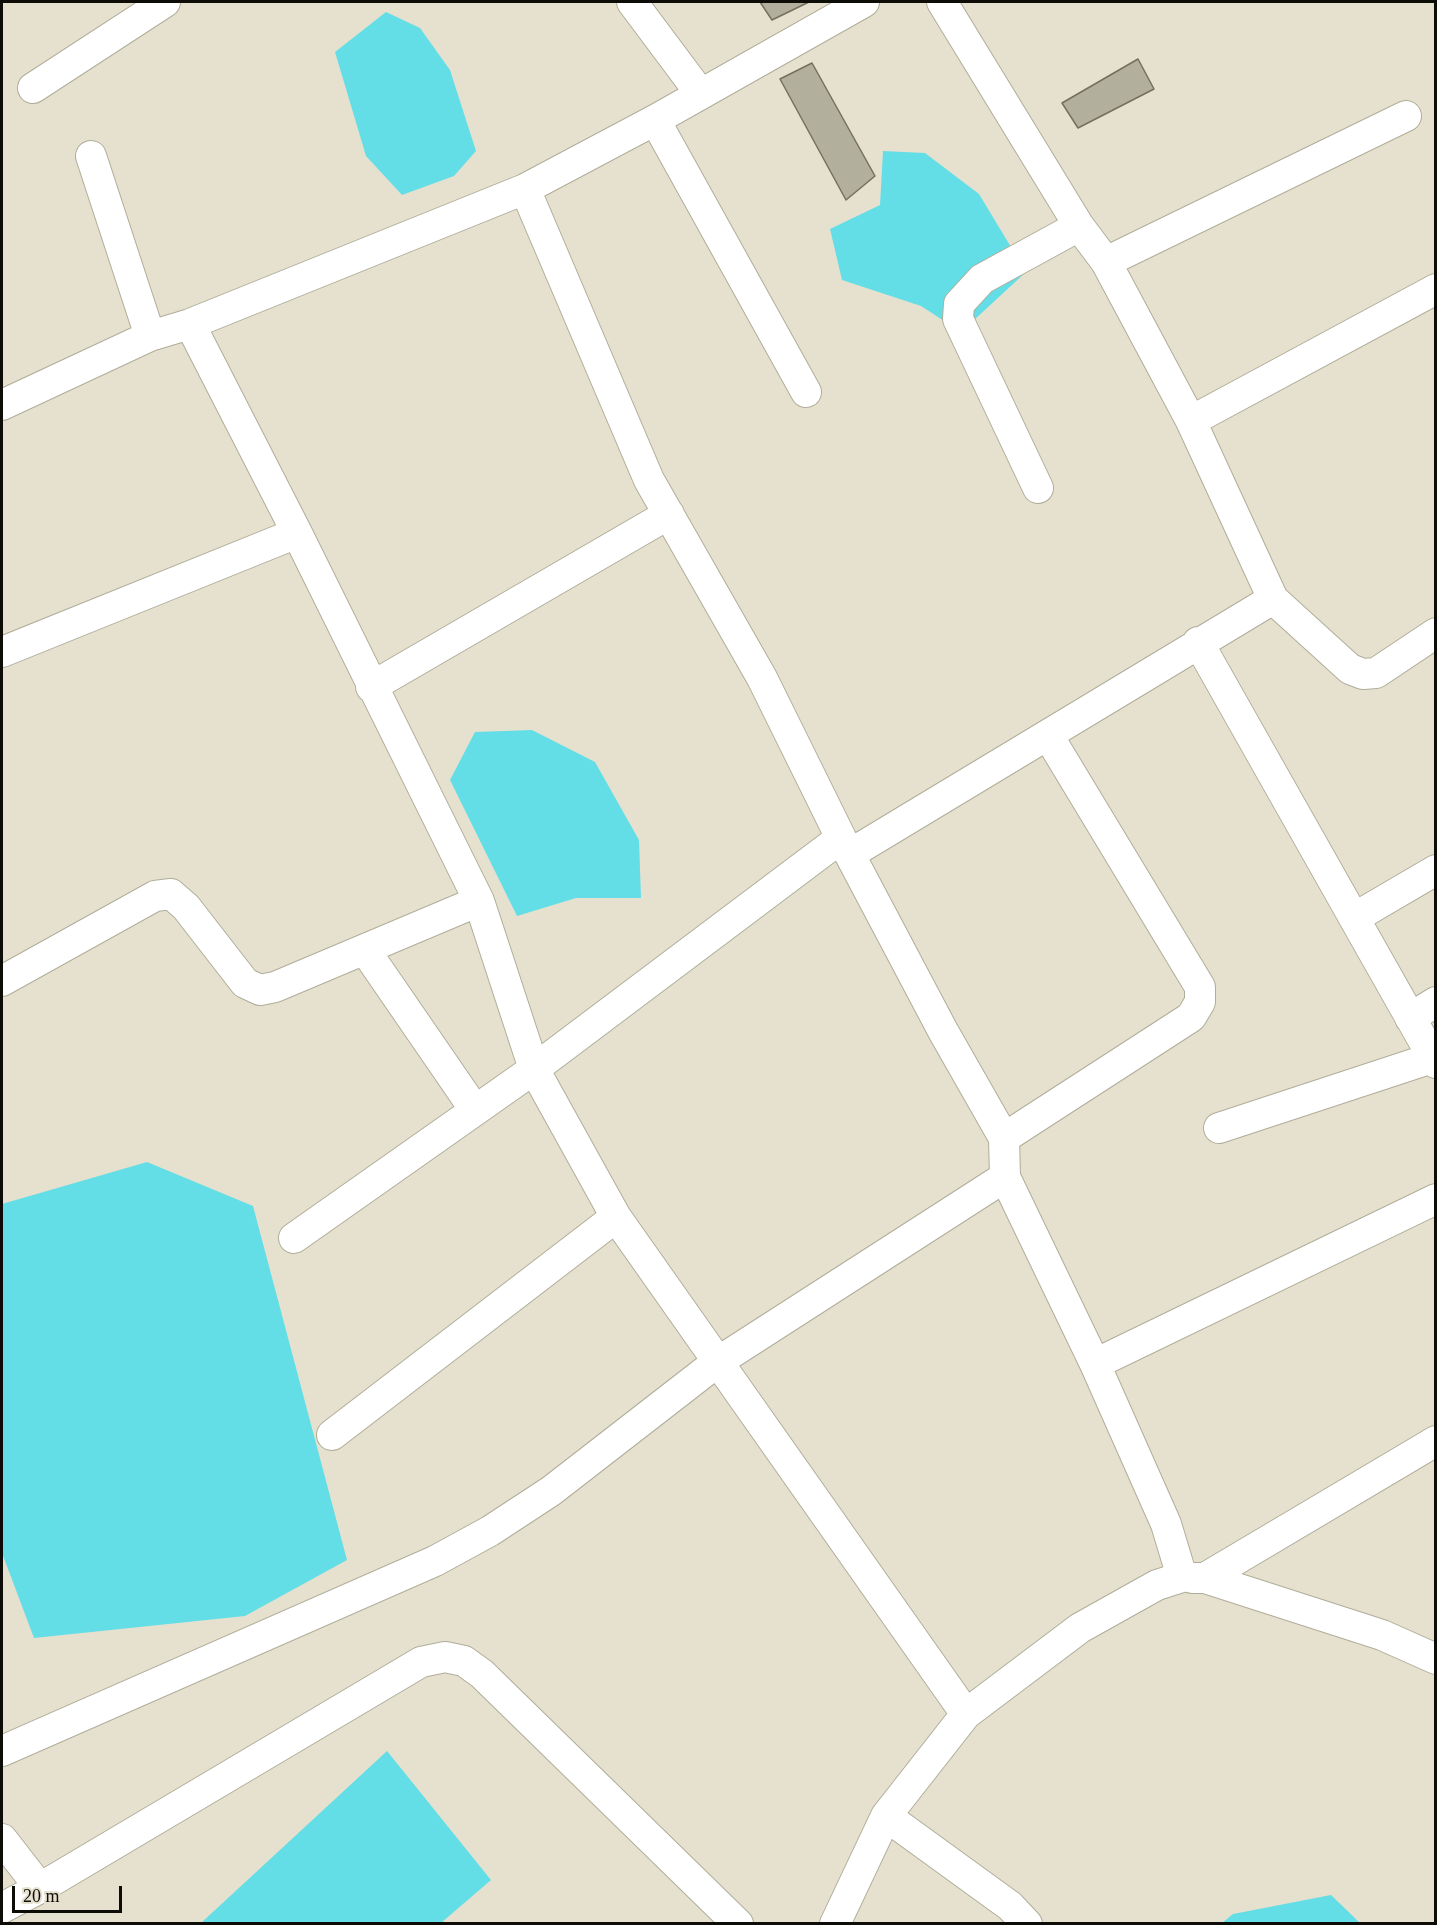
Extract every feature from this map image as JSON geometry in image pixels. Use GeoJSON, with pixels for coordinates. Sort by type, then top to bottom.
{"type":"FeatureCollection","features":[{"type":"Feature","properties":{"kind":"street"},"geometry":{"type":"LineString","coordinates":[[33,88],[165,2]]}},
{"type":"Feature","properties":{"kind":"street"},"geometry":{"type":"LineString","coordinates":[[632,2],[700,93]]}},
{"type":"Feature","properties":{"kind":"street"},"geometry":{"type":"LineString","coordinates":[[2,405],[150,336],[190,324],[525,189],[655,120],[864,2]]}},
{"type":"Feature","properties":{"kind":"street"},"geometry":{"type":"LineString","coordinates":[[942,2],[1080,226],[1106,262],[1191,421],[1273,599],[1350,669],[1363,674],[1376,673],[1436,633]]}},
{"type":"Feature","properties":{"kind":"street"},"geometry":{"type":"LineString","coordinates":[[1106,262],[1406,116]]}},
{"type":"Feature","properties":{"kind":"street"},"geometry":{"type":"LineString","coordinates":[[655,120],[806,392]]}},
{"type":"Feature","properties":{"kind":"street"},"geometry":{"type":"LineString","coordinates":[[91,156],[150,336]]}},
{"type":"Feature","properties":{"kind":"street"},"geometry":{"type":"LineString","coordinates":[[525,189],[636,452],[762,678],[846,846],[1004,1138],[1005,1177],[1095,1364],[1166,1524],[1194,1578],[1382,1635],[1436,1659]]}},
{"type":"Feature","properties":{"kind":"street"},"geometry":{"type":"LineString","coordinates":[[1038,488],[957,319],[959,304],[982,279],[1080,226]]}},
{"type":"Feature","properties":{"kind":"street"},"geometry":{"type":"LineString","coordinates":[[1191,421],[1436,289]]}},
{"type":"Feature","properties":{"kind":"street"},"geometry":{"type":"LineString","coordinates":[[190,324],[297,533],[371,687],[479,901],[534,1069],[616,1217],[966,1714]]}},
{"type":"Feature","properties":{"kind":"street"},"geometry":{"type":"LineString","coordinates":[[371,687],[669,514]]}},
{"type":"Feature","properties":{"kind":"street"},"geometry":{"type":"LineString","coordinates":[[2,652],[297,533]]}},
{"type":"Feature","properties":{"kind":"street"},"geometry":{"type":"LineString","coordinates":[[294,1238],[846,846],[1049,737],[1198,642],[1273,599]]}},
{"type":"Feature","properties":{"kind":"street"},"geometry":{"type":"LineString","coordinates":[[1198,642],[1434,1060],[1218,1128]]}},
{"type":"Feature","properties":{"kind":"street"},"geometry":{"type":"LineString","coordinates":[[1004,1138],[1191,1017],[1200,1002],[1200,987],[1049,737]]}},
{"type":"Feature","properties":{"kind":"street"},"geometry":{"type":"LineString","coordinates":[[1354,918],[1436,870]]}},
{"type":"Feature","properties":{"kind":"street"},"geometry":{"type":"LineString","coordinates":[[2,981],[155,896],[171,894],[186,907],[245,983],[260,990],[275,987],[479,901]]}},
{"type":"Feature","properties":{"kind":"street"},"geometry":{"type":"LineString","coordinates":[[364,950],[475,1110]]}},
{"type":"Feature","properties":{"kind":"street"},"geometry":{"type":"LineString","coordinates":[[1410,1018],[1436,1002]]}},
{"type":"Feature","properties":{"kind":"street"},"geometry":{"type":"LineString","coordinates":[[2,1751],[435,1561],[490,1531],[551,1491],[717,1363],[1005,1177]]}},
{"type":"Feature","properties":{"kind":"street"},"geometry":{"type":"LineString","coordinates":[[1095,1364],[1436,1199]]}},
{"type":"Feature","properties":{"kind":"street"},"geometry":{"type":"LineString","coordinates":[[332,1435],[616,1217]]}},
{"type":"Feature","properties":{"kind":"street"},"geometry":{"type":"LineString","coordinates":[[835,1923],[886,1816],[966,1714],[1080,1628],[1157,1585],[1194,1578],[1436,1441]]}},
{"type":"Feature","properties":{"kind":"street"},"geometry":{"type":"LineString","coordinates":[[2,1908],[40,1888],[421,1662],[445,1657],[464,1661],[482,1674],[738,1923]]}},
{"type":"Feature","properties":{"kind":"street"},"geometry":{"type":"LineString","coordinates":[[886,1816],[1010,1905],[1027,1923]]}},
{"type":"Feature","properties":{"kind":"street"},"geometry":{"type":"LineString","coordinates":[[2,1839],[40,1888]]}},
{"type":"Feature","properties":{"kind":"water"},"geometry":{"type":"Polygon","coordinates":[[[386,12],[420,28],[450,70],[476,151],[454,176],[402,195],[366,156],[335,52],[386,12]]]}},
{"type":"Feature","properties":{"kind":"water"},"geometry":{"type":"Polygon","coordinates":[[[883,151],[925,153],[979,194],[1026,272],[961,332],[921,306],[842,280],[830,229],[880,205],[883,151]]]}},
{"type":"Feature","properties":{"kind":"water"},"geometry":{"type":"Polygon","coordinates":[[[532,730],[595,762],[639,840],[641,898],[576,898],[517,916],[450,780],[475,732],[532,730]]]}},
{"type":"Feature","properties":{"kind":"water"},"geometry":{"type":"Polygon","coordinates":[[[147,1162],[253,1206],[347,1560],[245,1616],[34,1638],[2,1553],[2,1204],[147,1162]]]}},
{"type":"Feature","properties":{"kind":"water"},"geometry":{"type":"Polygon","coordinates":[[[387,1751],[491,1880],[441,1923],[201,1923],[387,1751]]]}},
{"type":"Feature","properties":{"kind":"water"},"geometry":{"type":"Polygon","coordinates":[[[1331,1895],[1360,1923],[1222,1923],[1233,1914],[1331,1895]]]}},
{"type":"Feature","properties":{"kind":"building"},"geometry":{"type":"Polygon","coordinates":[[[760,2],[809,2],[772,20],[760,2]]]}},
{"type":"Feature","properties":{"kind":"building"},"geometry":{"type":"Polygon","coordinates":[[[1138,59],[1154,89],[1078,128],[1062,103],[1138,59]]]}},
{"type":"Feature","properties":{"kind":"building"},"geometry":{"type":"Polygon","coordinates":[[[812,63],[875,176],[846,200],[780,79],[812,63]]]}}]}
